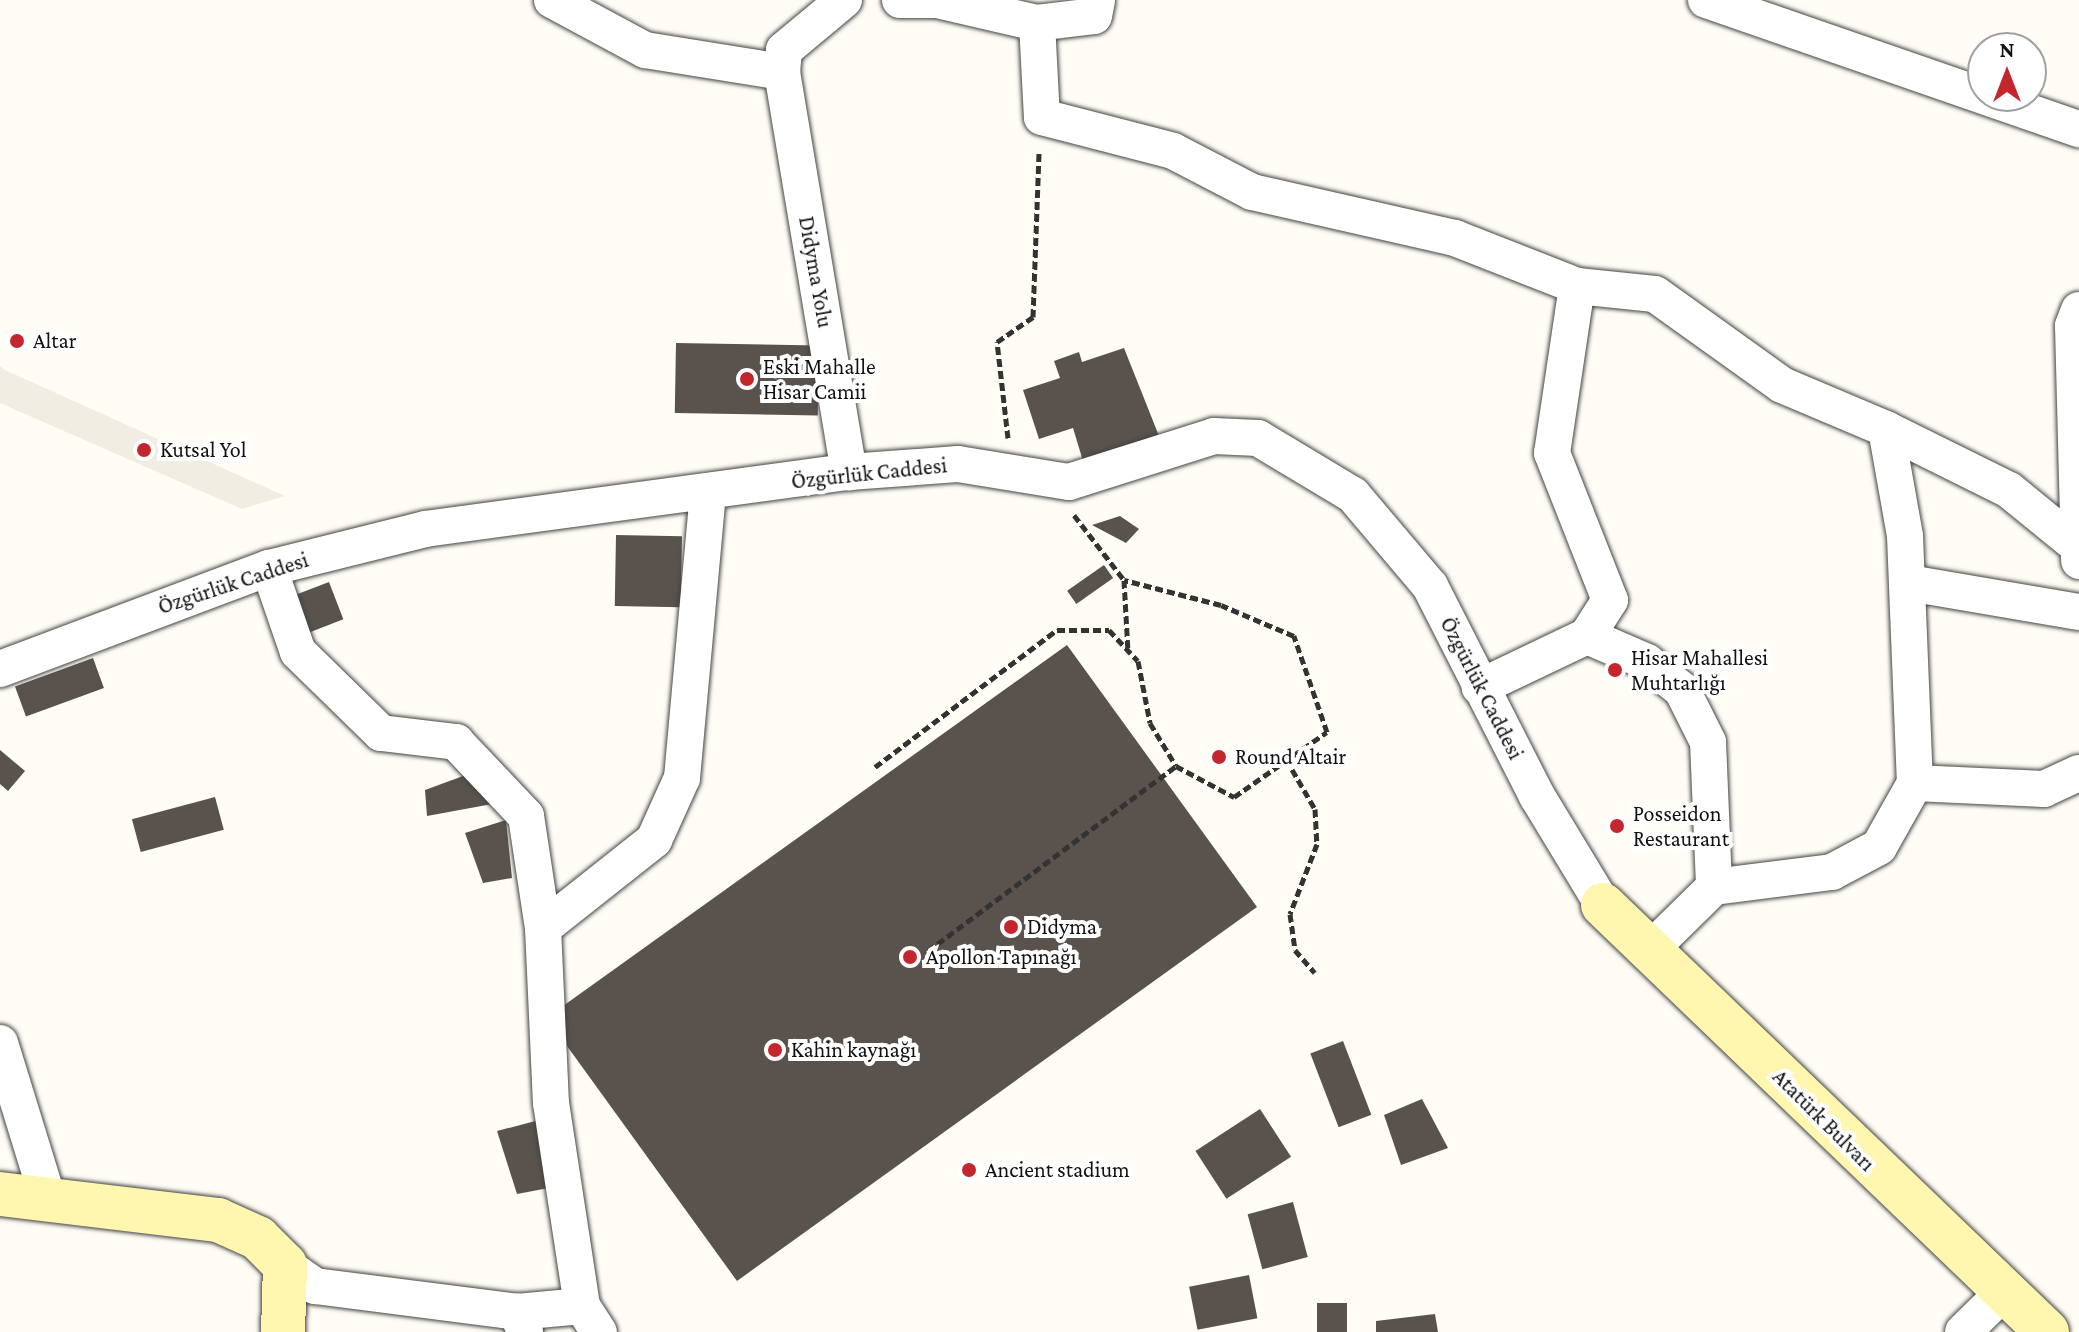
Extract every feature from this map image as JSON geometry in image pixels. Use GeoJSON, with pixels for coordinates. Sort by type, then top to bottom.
{"type":"FeatureCollection","features":[{"type":"Feature","properties":{"kind":"main road","name":"Atatürk Bulvarı"},"geometry":{"type":"LineString","coordinates":[[1603,905],[1653,947],[2047,1332]]}},
{"type":"Feature","properties":{"kind":"main road"},"geometry":{"type":"LineString","coordinates":[[0,1194],[47,1196],[218,1220],[258,1238],[285,1265],[283,1332]]}},
{"type":"Feature","properties":{"kind":"street"},"geometry":{"type":"LineString","coordinates":[[552,0],[645,50],[782,72],[784,50],[844,0]]}},
{"type":"Feature","properties":{"kind":"street"},"geometry":{"type":"LineString","coordinates":[[900,0],[937,0],[1037,23],[1094,16],[1097,0]]}},
{"type":"Feature","properties":{"kind":"street"},"geometry":{"type":"LineString","coordinates":[[1706,0],[2079,129]]}},
{"type":"Feature","properties":{"kind":"street"},"geometry":{"type":"LineString","coordinates":[[1037,23],[1042,117],[1173,151],[1252,192],[1455,238],[1577,286],[1655,294],[1782,385],[1886,429],[2009,490],[2076,552]]}},
{"type":"Feature","properties":{"kind":"street","name":"Didyma Yolu"},"geometry":{"type":"LineString","coordinates":[[782,72],[849,472]]}},
{"type":"Feature","properties":{"kind":"street"},"geometry":{"type":"LineString","coordinates":[[1480,687],[1587,636],[1610,600],[1552,453],[1577,286]]}},
{"type":"Feature","properties":{"kind":"street"},"geometry":{"type":"LineString","coordinates":[[2076,552],[2073,326],[2079,310]]}},
{"type":"Feature","properties":{"kind":"street"},"geometry":{"type":"LineString","coordinates":[[1653,947],[1714,887],[1832,872],[1879,847],[1915,783],[1909,583],[1886,429]]}},
{"type":"Feature","properties":{"kind":"street","name":"Özgürlük Caddesi"},"geometry":{"type":"LineString","coordinates":[[0,669],[269,568],[425,529],[849,472],[958,464],[1013,479],[1069,482],[1214,436],[1258,438],[1353,495],[1430,586],[1480,687],[1603,905]]}},
{"type":"Feature","properties":{"kind":"street"},"geometry":{"type":"LineString","coordinates":[[543,928],[654,840],[682,778],[708,491]]}},
{"type":"Feature","properties":{"kind":"street"},"geometry":{"type":"LineString","coordinates":[[269,568],[298,652],[381,733],[456,742],[526,816],[543,928],[551,1103],[590,1319],[521,1322],[315,1286],[285,1265]]}},
{"type":"Feature","properties":{"kind":"street"},"geometry":{"type":"LineString","coordinates":[[1909,583],[2079,612]]}},
{"type":"Feature","properties":{"kind":"street"},"geometry":{"type":"LineString","coordinates":[[1587,636],[1647,662],[1682,690],[1708,742],[1714,887]]}},
{"type":"Feature","properties":{"kind":"street"},"geometry":{"type":"LineString","coordinates":[[1915,783],[2044,789],[2079,773]]}},
{"type":"Feature","properties":{"kind":"street"},"geometry":{"type":"LineString","coordinates":[[0,1043],[47,1196]]}},
{"type":"Feature","properties":{"kind":"street"},"geometry":{"type":"LineString","coordinates":[[1963,1332],[2004,1292]]}},
{"type":"Feature","properties":{"kind":"path"},"geometry":{"type":"LineString","coordinates":[[1013,479],[997,342],[1033,317],[1042,117]]}},
{"type":"Feature","properties":{"kind":"path"},"geometry":{"type":"LineString","coordinates":[[1069,482],[1069,509],[1124,580],[1128,652]]}},
{"type":"Feature","properties":{"kind":"path"},"geometry":{"type":"LineString","coordinates":[[875,767],[1057,630],[1109,630],[1138,661],[1150,723],[1176,766],[1234,797],[1327,732],[1294,636],[1221,605],[1124,580]]}},
{"type":"Feature","properties":{"kind":"path"},"geometry":{"type":"LineString","coordinates":[[1286,759],[1315,809],[1317,844],[1290,914],[1295,950],[1315,973]]}},
{"type":"Feature","properties":{"kind":"path"},"geometry":{"type":"LineString","coordinates":[[928,951],[1176,766]]}},
{"type":"Feature","properties":{"kind":"shaded area","name":"Kutsal Yol"},"geometry":{"type":"Polygon","coordinates":[[[0,366],[285,496],[242,509],[0,403],[0,366]]]}},
{"type":"Feature","properties":{"kind":"building","name":"Eski Mahalle Hisar Camii"},"geometry":{"type":"Polygon","coordinates":[[[676,343],[819,345],[818,415],[675,413],[676,343]]]}},
{"type":"Feature","properties":{"kind":"building"},"geometry":{"type":"Polygon","coordinates":[[[1124,348],[1159,436],[1083,461],[1073,428],[1039,439],[1023,390],[1060,378],[1054,361],[1079,352],[1082,362],[1124,348]]]}},
{"type":"Feature","properties":{"kind":"building"},"geometry":{"type":"Polygon","coordinates":[[[1120,516],[1139,529],[1126,543],[1092,525],[1120,516]]]}},
{"type":"Feature","properties":{"kind":"building"},"geometry":{"type":"Polygon","coordinates":[[[616,535],[682,536],[681,607],[615,606],[616,535]]]}},
{"type":"Feature","properties":{"kind":"building"},"geometry":{"type":"Polygon","coordinates":[[[1104,565],[1113,578],[1076,604],[1067,591],[1104,565]]]}},
{"type":"Feature","properties":{"kind":"building"},"geometry":{"type":"Polygon","coordinates":[[[329,582],[343,619],[304,634],[290,597],[329,582]]]}},
{"type":"Feature","properties":{"kind":"building","name":"Apollon Tapınağı"},"geometry":{"type":"Polygon","coordinates":[[[1067,645],[1257,907],[737,1281],[567,1046],[563,1006],[1067,645]]]}},
{"type":"Feature","properties":{"kind":"building"},"geometry":{"type":"Polygon","coordinates":[[[93,658],[104,688],[26,716],[15,686],[93,658]]]}},
{"type":"Feature","properties":{"kind":"building"},"geometry":{"type":"Polygon","coordinates":[[[0,750],[25,771],[8,791],[0,784],[0,750]]]}},
{"type":"Feature","properties":{"kind":"building"},"geometry":{"type":"Polygon","coordinates":[[[474,772],[503,802],[427,816],[425,790],[474,772]]]}},
{"type":"Feature","properties":{"kind":"building"},"geometry":{"type":"Polygon","coordinates":[[[215,797],[224,830],[141,852],[132,819],[215,797]]]}},
{"type":"Feature","properties":{"kind":"building"},"geometry":{"type":"Polygon","coordinates":[[[506,820],[512,878],[483,883],[465,833],[506,820]]]}},
{"type":"Feature","properties":{"kind":"building"},"geometry":{"type":"Polygon","coordinates":[[[1343,1041],[1371,1115],[1339,1127],[1310,1054],[1343,1041]]]}},
{"type":"Feature","properties":{"kind":"building"},"geometry":{"type":"Polygon","coordinates":[[[1422,1099],[1448,1148],[1401,1165],[1384,1115],[1422,1099]]]}},
{"type":"Feature","properties":{"kind":"building"},"geometry":{"type":"Polygon","coordinates":[[[1260,1109],[1291,1157],[1226,1199],[1195,1151],[1260,1109]]]}},
{"type":"Feature","properties":{"kind":"building"},"geometry":{"type":"Polygon","coordinates":[[[543,1119],[554,1187],[517,1194],[497,1131],[543,1119]]]}},
{"type":"Feature","properties":{"kind":"building"},"geometry":{"type":"Polygon","coordinates":[[[1293,1202],[1308,1257],[1262,1269],[1248,1214],[1293,1202]]]}},
{"type":"Feature","properties":{"kind":"building"},"geometry":{"type":"Polygon","coordinates":[[[1249,1275],[1257,1318],[1198,1330],[1189,1287],[1249,1275]]]}},
{"type":"Feature","properties":{"kind":"building"},"geometry":{"type":"Polygon","coordinates":[[[1317,1303],[1347,1303],[1347,1332],[1317,1332],[1317,1303]]]}},
{"type":"Feature","properties":{"kind":"building"},"geometry":{"type":"Polygon","coordinates":[[[1435,1314],[1438,1332],[1376,1332],[1376,1321],[1435,1314]]]}},
{"type":"Feature","properties":{"kind":"place","name":"Altar"},"geometry":{"type":"Point","coordinates":[17,341]}},
{"type":"Feature","properties":{"kind":"place","name":"Eski Mahalle Hisar Camii"},"geometry":{"type":"Point","coordinates":[747,379]}},
{"type":"Feature","properties":{"kind":"place","name":"Kutsal Yol"},"geometry":{"type":"Point","coordinates":[144,450]}},
{"type":"Feature","properties":{"kind":"place","name":"Hisar Mahallesi Muhtarlığı"},"geometry":{"type":"Point","coordinates":[1615,670]}},
{"type":"Feature","properties":{"kind":"place","name":"Round Altair"},"geometry":{"type":"Point","coordinates":[1219,757]}},
{"type":"Feature","properties":{"kind":"place","name":"Posseidon Restaurant"},"geometry":{"type":"Point","coordinates":[1617,826]}},
{"type":"Feature","properties":{"kind":"place","name":"Didyma"},"geometry":{"type":"Point","coordinates":[1011,927]}},
{"type":"Feature","properties":{"kind":"place","name":"Apollon Tapınağı"},"geometry":{"type":"Point","coordinates":[910,957]}},
{"type":"Feature","properties":{"kind":"place","name":"Kahin kaynağı"},"geometry":{"type":"Point","coordinates":[775,1050]}},
{"type":"Feature","properties":{"kind":"place","name":"Ancient stadium"},"geometry":{"type":"Point","coordinates":[969,1170]}}]}
